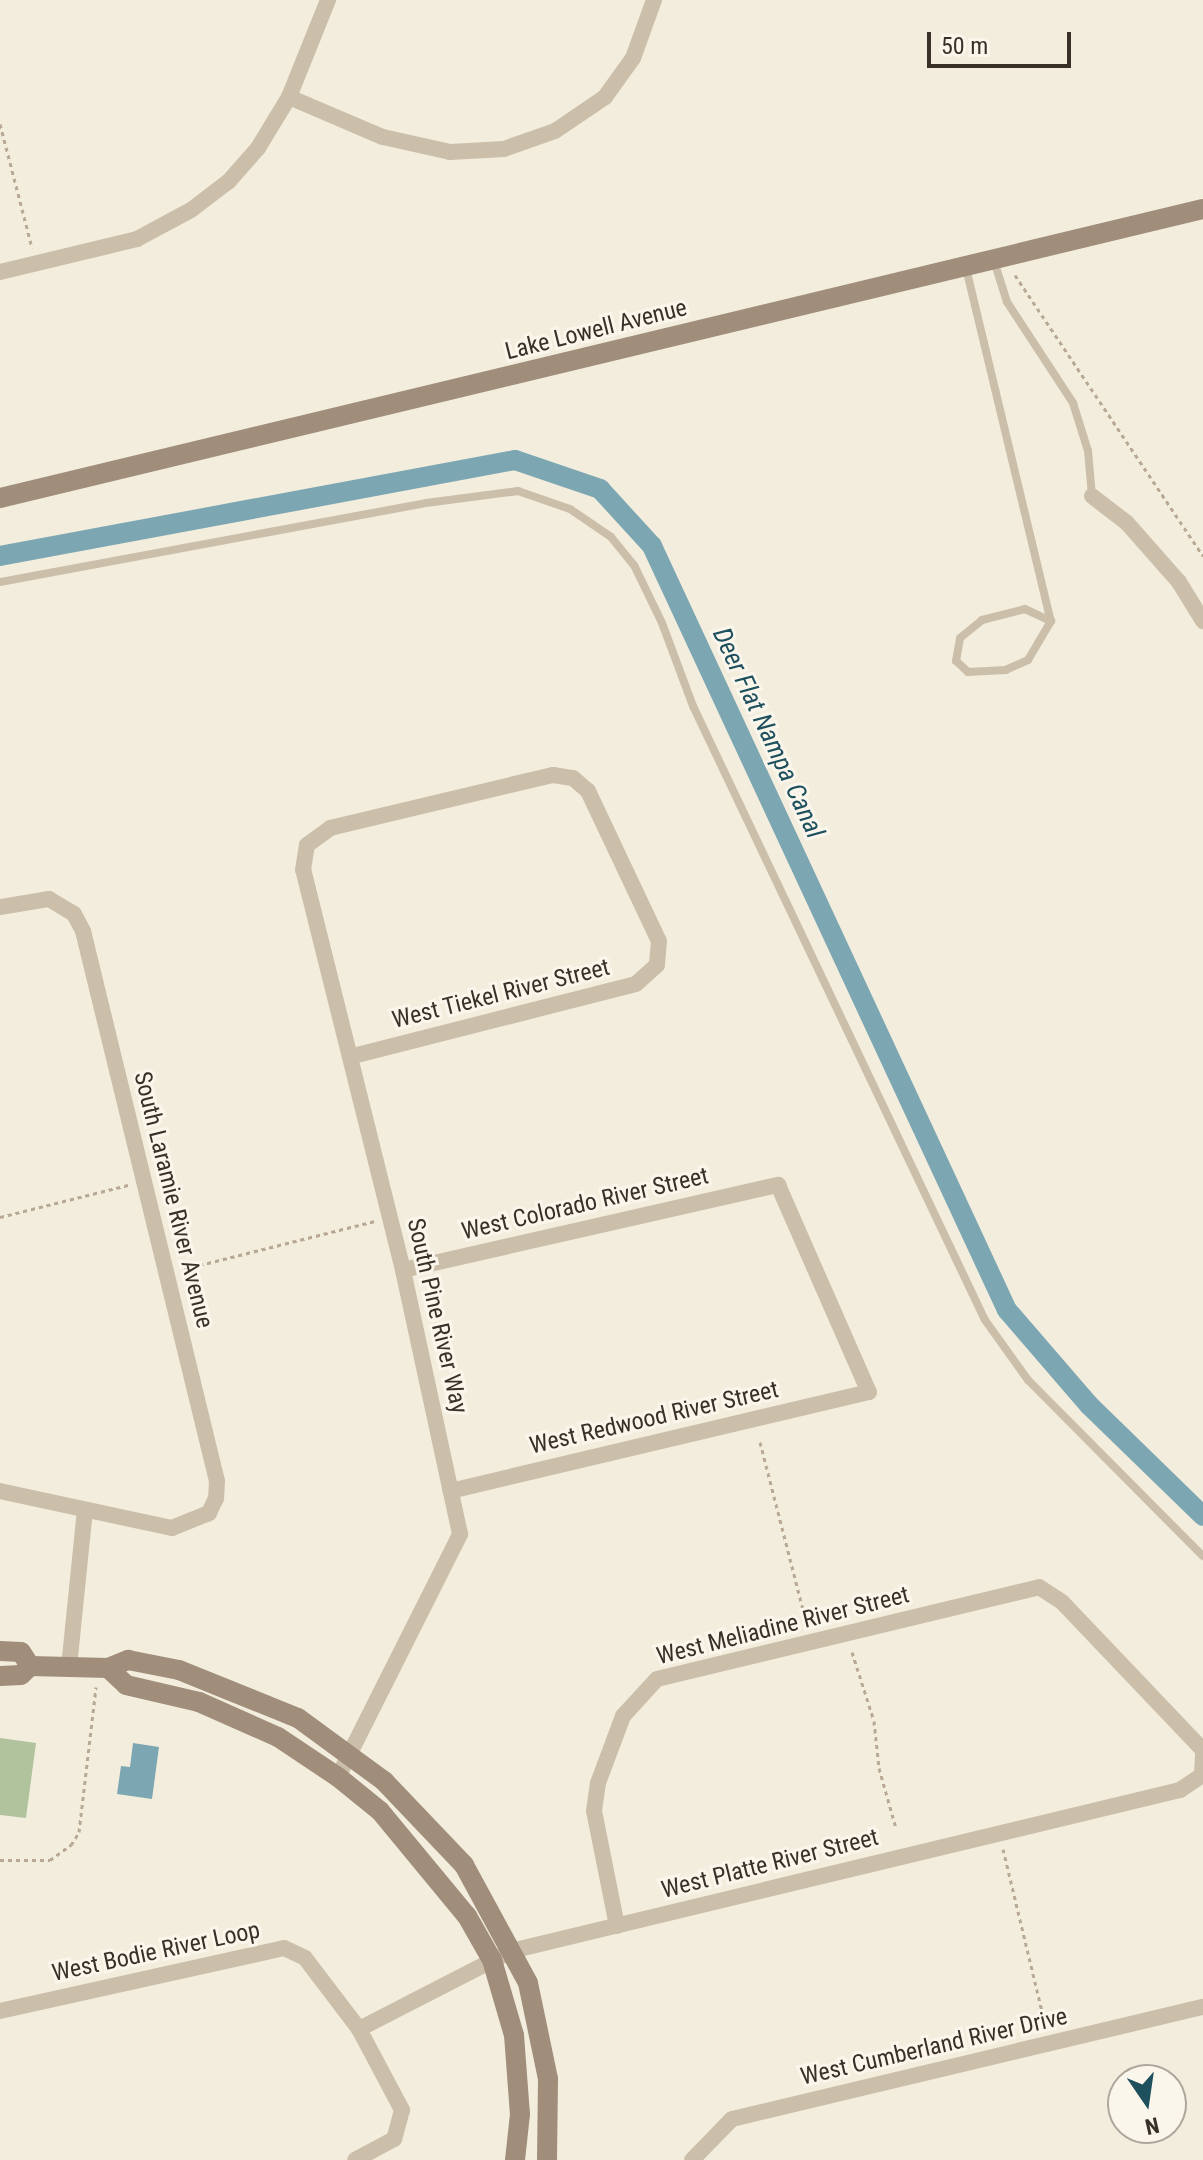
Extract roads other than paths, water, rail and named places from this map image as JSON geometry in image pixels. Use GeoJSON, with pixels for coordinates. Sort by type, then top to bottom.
{"type":"FeatureCollection","features":[{"type":"Feature","properties":{"kind":"street"},"geometry":{"type":"LineString","coordinates":[[0,272],[137,239],[191,210],[258,148],[289,97],[328,0]]}},
{"type":"Feature","properties":{"kind":"street"},"geometry":{"type":"LineString","coordinates":[[289,97],[383,137],[450,152],[504,149],[555,131],[605,97],[633,58],[654,0]]}},
{"type":"Feature","properties":{"kind":"street","name":"Lake Lowell Avenue"},"geometry":{"type":"LineString","coordinates":[[0,498],[1203,209]]}},
{"type":"Feature","properties":{"kind":"street"},"geometry":{"type":"LineString","coordinates":[[1092,496],[1127,523],[1179,582],[1203,621]]}},
{"type":"Feature","properties":{"kind":"street","name":"South Pine River Way"},"geometry":{"type":"LineString","coordinates":[[338,1777],[352,1756],[460,1534],[403,1270],[303,870],[307,845],[330,828],[553,775],[573,778],[588,791],[659,941],[657,965]]}},
{"type":"Feature","properties":{"kind":"street","name":"South Laramie River Avenue"},"geometry":{"type":"LineString","coordinates":[[0,907],[33,898],[64,904],[83,931],[217,1481],[209,1513],[172,1528],[85,1510]]}},
{"type":"Feature","properties":{"kind":"street","name":"West Tiekel River Street"},"geometry":{"type":"LineString","coordinates":[[350,1057],[636,984],[657,965]]}},
{"type":"Feature","properties":{"kind":"street","name":"West Colorado River Street"},"geometry":{"type":"LineString","coordinates":[[403,1270],[778,1185],[869,1392]]}},
{"type":"Feature","properties":{"kind":"street","name":"West Redwood River Street"},"geometry":{"type":"LineString","coordinates":[[451,1491],[869,1392]]}},
{"type":"Feature","properties":{"kind":"street"},"geometry":{"type":"LineString","coordinates":[[0,1491],[85,1510],[69,1667]]}},
{"type":"Feature","properties":{"kind":"street","name":"West Meliadine River Street"},"geometry":{"type":"LineString","coordinates":[[617,1926],[594,1811],[598,1783],[623,1716],[657,1679],[1039,1587],[1062,1602],[1203,1752]]}},
{"type":"Feature","properties":{"kind":"street"},"geometry":{"type":"LineString","coordinates":[[0,1651],[21,1652],[30,1666]]}},
{"type":"Feature","properties":{"kind":"street"},"geometry":{"type":"LineString","coordinates":[[0,1676],[21,1675],[30,1666],[103,1668],[128,1660],[179,1670],[245,1693],[298,1718],[352,1756],[407,1802],[464,1865],[502,1956],[514,2035],[520,2114],[515,2160]]}},
{"type":"Feature","properties":{"kind":"street"},"geometry":{"type":"LineString","coordinates":[[103,1668],[126,1685],[199,1702],[278,1737],[338,1777],[380,1811],[467,1916],[528,1983],[543,2035],[548,2079],[547,2160]]}},
{"type":"Feature","properties":{"kind":"street"},"geometry":{"type":"LineString","coordinates":[[1202,1775],[1203,1752]]}},
{"type":"Feature","properties":{"kind":"street","name":"West Platte River Street"},"geometry":{"type":"LineString","coordinates":[[359,2029],[502,1956],[1180,1790],[1202,1775]]}},
{"type":"Feature","properties":{"kind":"street","name":"West Bodie River Loop"},"geometry":{"type":"LineString","coordinates":[[0,2011],[284,1948],[305,1958],[359,2029],[402,2110],[394,2139],[355,2160]]}},
{"type":"Feature","properties":{"kind":"street","name":"West Cumberland River Drive"},"geometry":{"type":"LineString","coordinates":[[692,2160],[732,2119],[1203,2007]]}},
{"type":"Feature","properties":{"kind":"lane"},"geometry":{"type":"LineString","coordinates":[[1000,259],[1007,302],[1073,403],[1088,451],[1092,496]]}},
{"type":"Feature","properties":{"kind":"lane"},"geometry":{"type":"LineString","coordinates":[[966,267],[1051,621],[1041,643],[1017,665],[968,672],[956,661],[960,638],[982,620],[1025,609],[1051,621]]}},
{"type":"Feature","properties":{"kind":"lane"},"geometry":{"type":"LineString","coordinates":[[0,582],[426,503],[518,491],[570,509],[611,537],[634,565],[662,623],[693,706],[985,1320],[1028,1380],[1203,1556]]}},
{"type":"Feature","properties":{"kind":"water"},"geometry":{"type":"Polygon","coordinates":[[[133,1743],[159,1747],[152,1799],[117,1794],[121,1766],[130,1767],[133,1743]]]}},
{"type":"Feature","properties":{"kind":"waterway","name":"Deer Flat Nampa Canal"},"geometry":{"type":"LineString","coordinates":[[0,556],[515,460],[600,489],[652,546],[1007,1310],[1089,1405],[1203,1516]]}}]}
